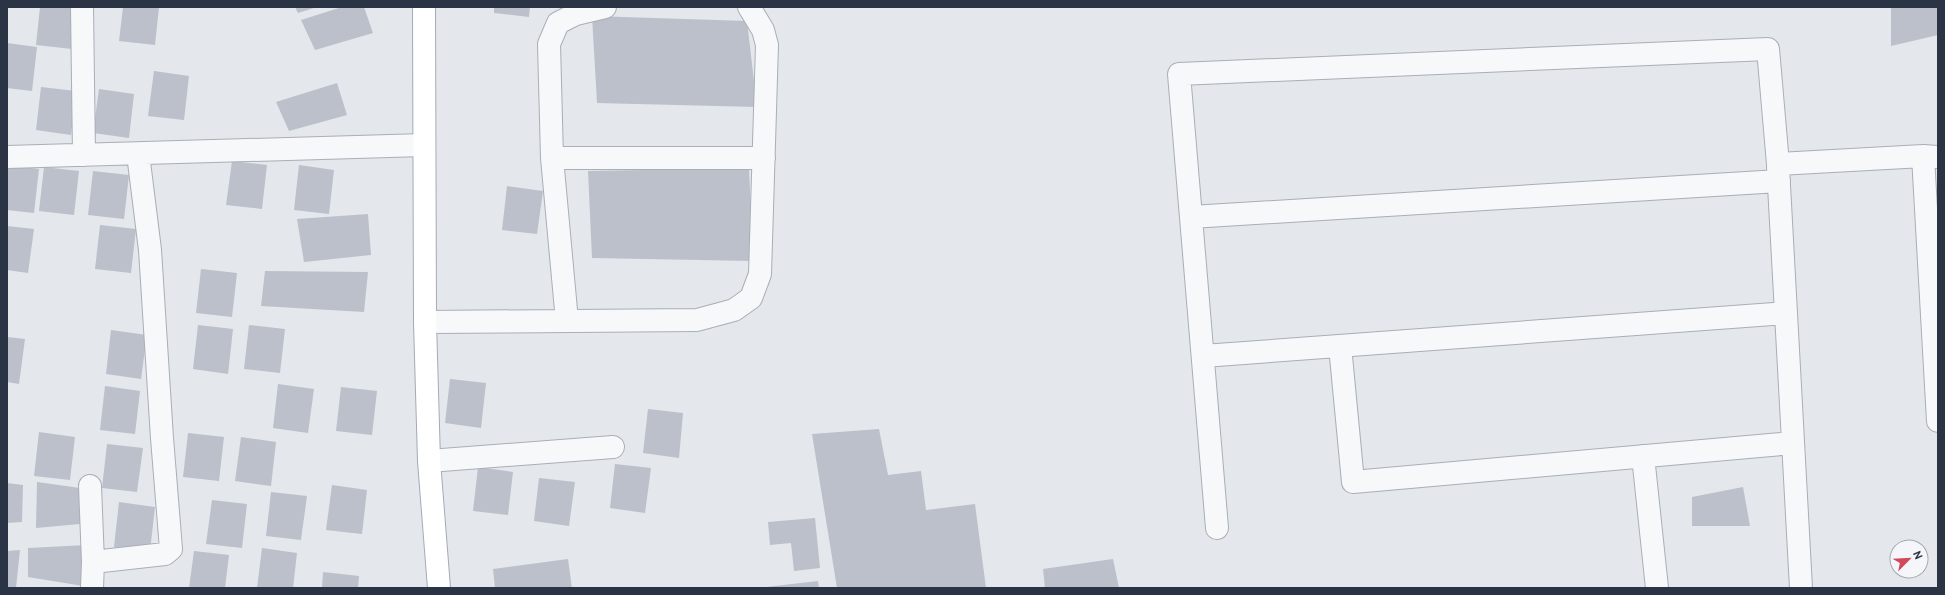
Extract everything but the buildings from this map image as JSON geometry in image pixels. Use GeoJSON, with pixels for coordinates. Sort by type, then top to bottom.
{"type":"FeatureCollection","features":[{"type":"Feature","properties":{"kind":"main road"},"geometry":{"type":"LineString","coordinates":[[424,7],[425,322],[429,461],[439,588]]}},
{"type":"Feature","properties":{"kind":"street"},"geometry":{"type":"LineString","coordinates":[[82,7],[84,155]]}},
{"type":"Feature","properties":{"kind":"street"},"geometry":{"type":"LineString","coordinates":[[567,321],[552,158],[549,44],[558,23],[576,14],[605,7]]}},
{"type":"Feature","properties":{"kind":"street"},"geometry":{"type":"LineString","coordinates":[[425,322],[697,320],[734,310],[751,298],[760,274],[767,45],[763,30],[749,7]]}},
{"type":"Feature","properties":{"kind":"street"},"geometry":{"type":"LineString","coordinates":[[1218,528],[1179,74],[1768,49],[1779,172],[1801,588]]}},
{"type":"Feature","properties":{"kind":"street"},"geometry":{"type":"LineString","coordinates":[[7,157],[424,145]]}},
{"type":"Feature","properties":{"kind":"street"},"geometry":{"type":"LineString","coordinates":[[93,562],[165,554],[171,549],[162,445],[150,250],[138,154]]}},
{"type":"Feature","properties":{"kind":"street"},"geometry":{"type":"LineString","coordinates":[[1191,217],[1779,172],[1931,157],[1938,421]]}},
{"type":"Feature","properties":{"kind":"street"},"geometry":{"type":"LineString","coordinates":[[552,158],[764,158]]}},
{"type":"Feature","properties":{"kind":"street"},"geometry":{"type":"LineString","coordinates":[[1203,356],[1786,313]]}},
{"type":"Feature","properties":{"kind":"street"},"geometry":{"type":"LineString","coordinates":[[1340,346],[1353,482],[1793,443]]}},
{"type":"Feature","properties":{"kind":"street"},"geometry":{"type":"LineString","coordinates":[[429,461],[613,448]]}},
{"type":"Feature","properties":{"kind":"street"},"geometry":{"type":"LineString","coordinates":[[1643,456],[1657,588]]}},
{"type":"Feature","properties":{"kind":"street"},"geometry":{"type":"LineString","coordinates":[[90,486],[93,562],[92,588]]}}]}
